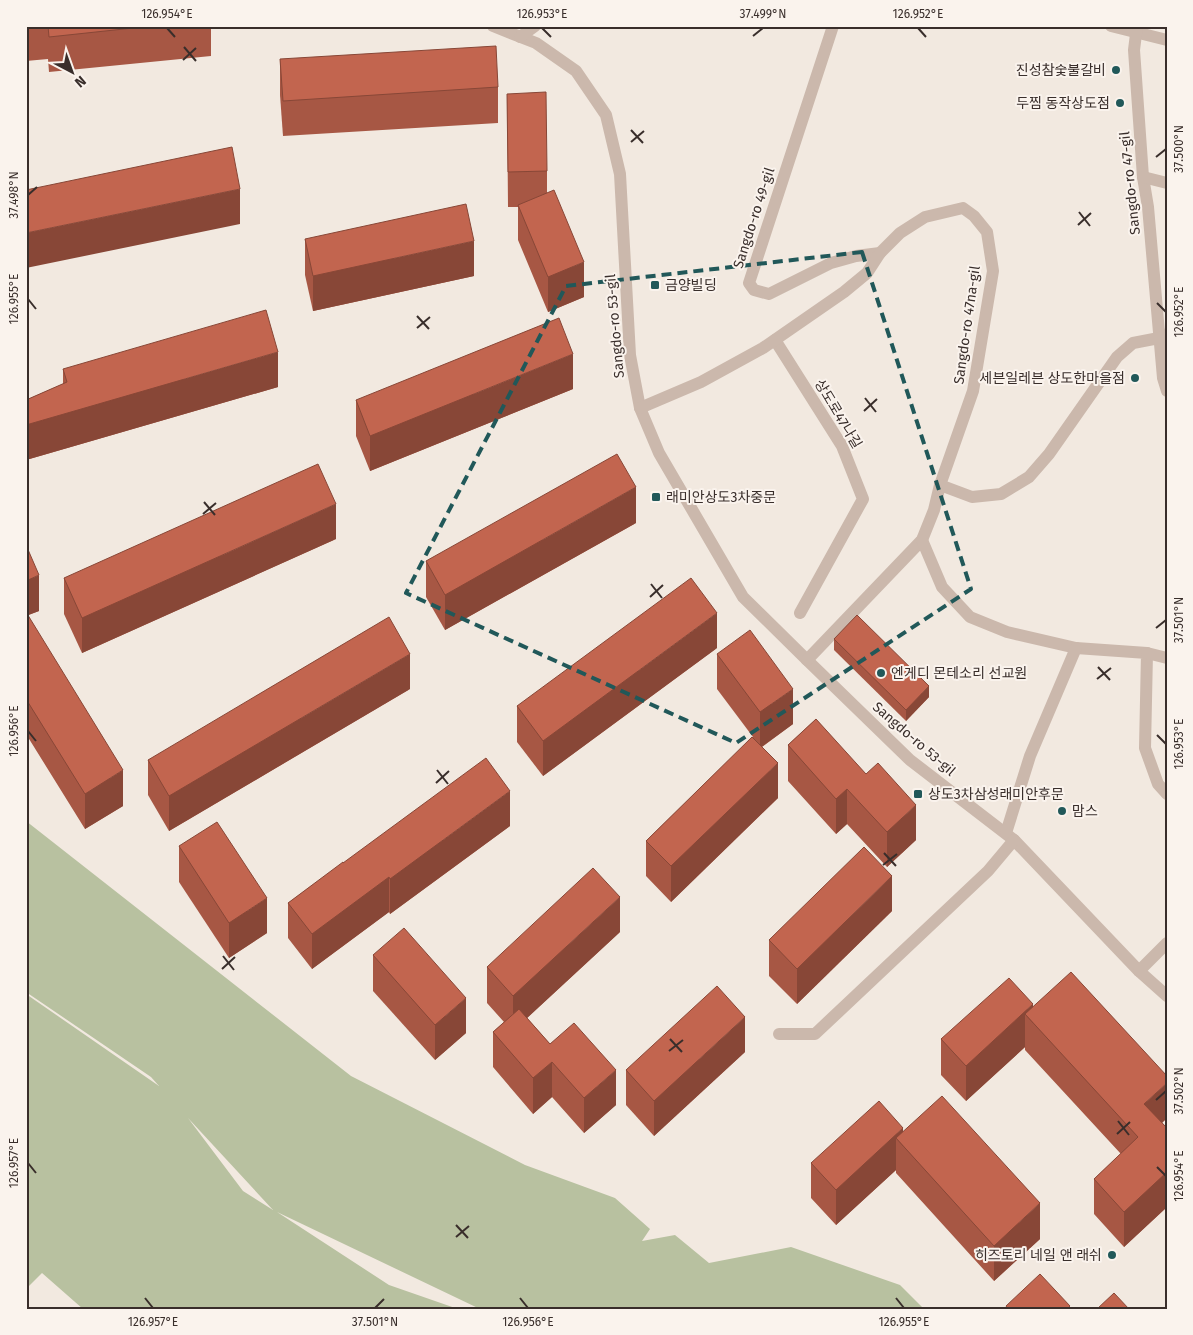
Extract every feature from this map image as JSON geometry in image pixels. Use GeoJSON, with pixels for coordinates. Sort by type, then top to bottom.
{"type":"FeatureCollection","features":[{"type":"Feature","properties":{"kind":"street","name":"Sangdo-ro 53-gil"},"geometry":{"type":"LineString","coordinates":[[493,26],[536,43],[576,71],[606,116],[620,174],[630,355],[640,408],[659,453],[743,597],[910,760],[1010,837],[1139,971],[1167,996]]}},
{"type":"Feature","properties":{"kind":"street"},"geometry":{"type":"LineString","coordinates":[[520,37],[535,26]]}},
{"type":"Feature","properties":{"kind":"street","name":"Sangdo-ro 49-gil"},"geometry":{"type":"LineString","coordinates":[[833,26],[749,282],[754,290],[769,294],[831,263],[856,256],[880,253]]}},
{"type":"Feature","properties":{"kind":"street"},"geometry":{"type":"LineString","coordinates":[[1111,26],[1136,29],[1167,40]]}},
{"type":"Feature","properties":{"kind":"street","name":"Sangdo-ro 47-gil"},"geometry":{"type":"LineString","coordinates":[[1136,29],[1134,50],[1142,177],[1148,207],[1163,336],[1163,378],[1167,391]]}},
{"type":"Feature","properties":{"kind":"street"},"geometry":{"type":"LineString","coordinates":[[1142,177],[1167,183]]}},
{"type":"Feature","properties":{"kind":"street","name":"Sangdo-ro 47na-gil"},"geometry":{"type":"LineString","coordinates":[[640,408],[701,382],[774,340],[844,292],[867,273],[880,253],[900,233],[925,217],[963,208],[974,216],[987,232],[993,271],[973,391],[940,485]]}},
{"type":"Feature","properties":{"kind":"street"},"geometry":{"type":"LineString","coordinates":[[807,660],[922,540],[934,510],[940,485],[972,497],[1001,494],[1029,477],[1049,454],[1117,357],[1133,343],[1163,336]]}},
{"type":"Feature","properties":{"kind":"street","name":"상도로47나길"},"geometry":{"type":"LineString","coordinates":[[774,340],[842,446],[863,499],[800,613]]}},
{"type":"Feature","properties":{"kind":"street"},"geometry":{"type":"LineString","coordinates":[[922,540],[942,587],[970,618],[1007,632],[1076,648],[1146,654],[1167,658]]}},
{"type":"Feature","properties":{"kind":"street"},"geometry":{"type":"LineString","coordinates":[[779,1034],[815,1034],[988,871],[1010,837],[1030,756],[1076,648]]}},
{"type":"Feature","properties":{"kind":"street"},"geometry":{"type":"LineString","coordinates":[[1146,654],[1145,748],[1158,784],[1167,794]]}},
{"type":"Feature","properties":{"kind":"street"},"geometry":{"type":"LineString","coordinates":[[1139,971],[1167,943]]}},
{"type":"Feature","properties":{"kind":"highlighted area"},"geometry":{"type":"Polygon","coordinates":[[[862,252],[971,589],[736,743],[406,593],[566,286],[862,252]]]}},
{"type":"Feature","properties":{"kind":"green space"},"geometry":{"type":"Polygon","coordinates":[[[26,821],[351,1076],[525,1165],[615,1198],[650,1229],[642,1241],[675,1235],[709,1263],[791,1247],[900,1285],[924,1309],[480,1309],[277,1212],[389,1285],[458,1309],[83,1309],[42,1273],[26,1289],[26,994],[159,1086],[151,1077],[26,992],[26,821]],[[188,1118],[243,1191],[273,1210],[188,1118]]]}},
{"type":"Feature","properties":{"kind":"building"},"geometry":{"type":"Polygon","coordinates":[[[48,26],[152,26],[49,37],[48,26]]]}},
{"type":"Feature","properties":{"kind":"building"},"geometry":{"type":"Polygon","coordinates":[[[496,46],[498,87],[283,101],[280,59],[496,46]]]}},
{"type":"Feature","properties":{"kind":"building"},"geometry":{"type":"Polygon","coordinates":[[[546,92],[547,171],[508,172],[507,94],[546,92]]]}},
{"type":"Feature","properties":{"kind":"building"},"geometry":{"type":"Polygon","coordinates":[[[232,147],[240,189],[26,233],[26,190],[232,147]]]}},
{"type":"Feature","properties":{"kind":"building"},"geometry":{"type":"Polygon","coordinates":[[[554,190],[584,262],[548,277],[518,205],[554,190]]]}},
{"type":"Feature","properties":{"kind":"building"},"geometry":{"type":"Polygon","coordinates":[[[466,204],[474,241],[313,276],[305,239],[466,204]]]}},
{"type":"Feature","properties":{"kind":"building"},"geometry":{"type":"Polygon","coordinates":[[[266,310],[278,352],[26,425],[26,400],[67,382],[63,369],[266,310]]]}},
{"type":"Feature","properties":{"kind":"building"},"geometry":{"type":"Polygon","coordinates":[[[559,318],[573,354],[370,436],[356,400],[559,318]]]}},
{"type":"Feature","properties":{"kind":"building"},"geometry":{"type":"Polygon","coordinates":[[[617,454],[636,487],[445,595],[426,561],[617,454]]]}},
{"type":"Feature","properties":{"kind":"building"},"geometry":{"type":"Polygon","coordinates":[[[318,464],[336,504],[82,618],[64,578],[318,464]]]}},
{"type":"Feature","properties":{"kind":"building"},"geometry":{"type":"Polygon","coordinates":[[[26,545],[39,575],[26,581],[26,545]]]}},
{"type":"Feature","properties":{"kind":"building"},"geometry":{"type":"Polygon","coordinates":[[[691,578],[717,613],[543,741],[517,706],[691,578]]]}},
{"type":"Feature","properties":{"kind":"building"},"geometry":{"type":"Polygon","coordinates":[[[26,612],[123,770],[85,794],[26,699],[26,612]]]}},
{"type":"Feature","properties":{"kind":"building","name":"엔게디 몬테소리 선교원"},"geometry":{"type":"Polygon","coordinates":[[[857,615],[929,686],[906,710],[834,639],[857,615]]]}},
{"type":"Feature","properties":{"kind":"building"},"geometry":{"type":"Polygon","coordinates":[[[389,617],[410,654],[169,796],[148,760],[389,617]]]}},
{"type":"Feature","properties":{"kind":"building"},"geometry":{"type":"Polygon","coordinates":[[[750,630],[793,689],[760,712],[717,654],[750,630]]]}},
{"type":"Feature","properties":{"kind":"building"},"geometry":{"type":"Polygon","coordinates":[[[816,719],[866,774],[878,763],[916,805],[887,832],[847,789],[836,799],[788,745],[816,719]]]}},
{"type":"Feature","properties":{"kind":"building"},"geometry":{"type":"Polygon","coordinates":[[[752,737],[778,763],[671,866],[646,841],[752,737]]]}},
{"type":"Feature","properties":{"kind":"building"},"geometry":{"type":"Polygon","coordinates":[[[486,758],[510,791],[312,934],[288,903],[486,758]]]}},
{"type":"Feature","properties":{"kind":"building"},"geometry":{"type":"Polygon","coordinates":[[[217,822],[267,898],[229,923],[179,846],[217,822]]]}},
{"type":"Feature","properties":{"kind":"building"},"geometry":{"type":"Polygon","coordinates":[[[864,847],[892,876],[797,969],[769,940],[864,847]]]}},
{"type":"Feature","properties":{"kind":"building"},"geometry":{"type":"Polygon","coordinates":[[[593,868],[620,897],[513,996],[487,967],[593,868]]]}},
{"type":"Feature","properties":{"kind":"building"},"geometry":{"type":"Polygon","coordinates":[[[404,928],[466,998],[435,1025],[373,955],[404,928]]]}},
{"type":"Feature","properties":{"kind":"building"},"geometry":{"type":"Polygon","coordinates":[[[1071,972],[1167,1076],[1167,1083],[1144,1104],[1167,1128],[1167,1172],[1124,1212],[1094,1179],[1138,1137],[1025,1014],[1071,972]]]}},
{"type":"Feature","properties":{"kind":"building"},"geometry":{"type":"Polygon","coordinates":[[[1009,978],[1033,1004],[966,1066],[941,1039],[1009,978]]]}},
{"type":"Feature","properties":{"kind":"building"},"geometry":{"type":"Polygon","coordinates":[[[717,986],[745,1017],[654,1101],[626,1070],[717,986]]]}},
{"type":"Feature","properties":{"kind":"building"},"geometry":{"type":"Polygon","coordinates":[[[519,1009],[550,1044],[574,1023],[616,1070],[584,1098],[552,1062],[533,1078],[493,1032],[519,1009]]]}},
{"type":"Feature","properties":{"kind":"building"},"geometry":{"type":"Polygon","coordinates":[[[942,1096],[1040,1203],[994,1246],[896,1138],[942,1096]]]}},
{"type":"Feature","properties":{"kind":"building"},"geometry":{"type":"Polygon","coordinates":[[[879,1101],[903,1128],[836,1190],[811,1163],[879,1101]]]}},
{"type":"Feature","properties":{"kind":"building"},"geometry":{"type":"Polygon","coordinates":[[[1040,1274],[1070,1306],[1067,1309],[1008,1309],[1006,1306],[1040,1274]]]}},
{"type":"Feature","properties":{"kind":"building"},"geometry":{"type":"Polygon","coordinates":[[[1114,1293],[1129,1309],[1097,1309],[1114,1293]]]}},
{"type":"Feature","properties":{"kind":"place","name":"진성참숯불갈비"},"geometry":{"type":"Point","coordinates":[1116,70]}},
{"type":"Feature","properties":{"kind":"place","name":"두찜 동작상도점"},"geometry":{"type":"Point","coordinates":[1120,103]}},
{"type":"Feature","properties":{"kind":"place","name":"금양빌딩"},"geometry":{"type":"Point","coordinates":[655,285]}},
{"type":"Feature","properties":{"kind":"place","name":"세븐일레븐 상도한마을점"},"geometry":{"type":"Point","coordinates":[1135,378]}},
{"type":"Feature","properties":{"kind":"place","name":"래미안상도3차중문"},"geometry":{"type":"Point","coordinates":[656,497]}},
{"type":"Feature","properties":{"kind":"place","name":"엔게디 몬테소리 선교원"},"geometry":{"type":"Point","coordinates":[881,673]}},
{"type":"Feature","properties":{"kind":"place","name":"상도3차삼성래미안후문"},"geometry":{"type":"Point","coordinates":[918,794]}},
{"type":"Feature","properties":{"kind":"place","name":"맘스"},"geometry":{"type":"Point","coordinates":[1062,811]}},
{"type":"Feature","properties":{"kind":"place","name":"히즈토리 네일 앤 래쉬"},"geometry":{"type":"Point","coordinates":[1112,1255]}}]}
